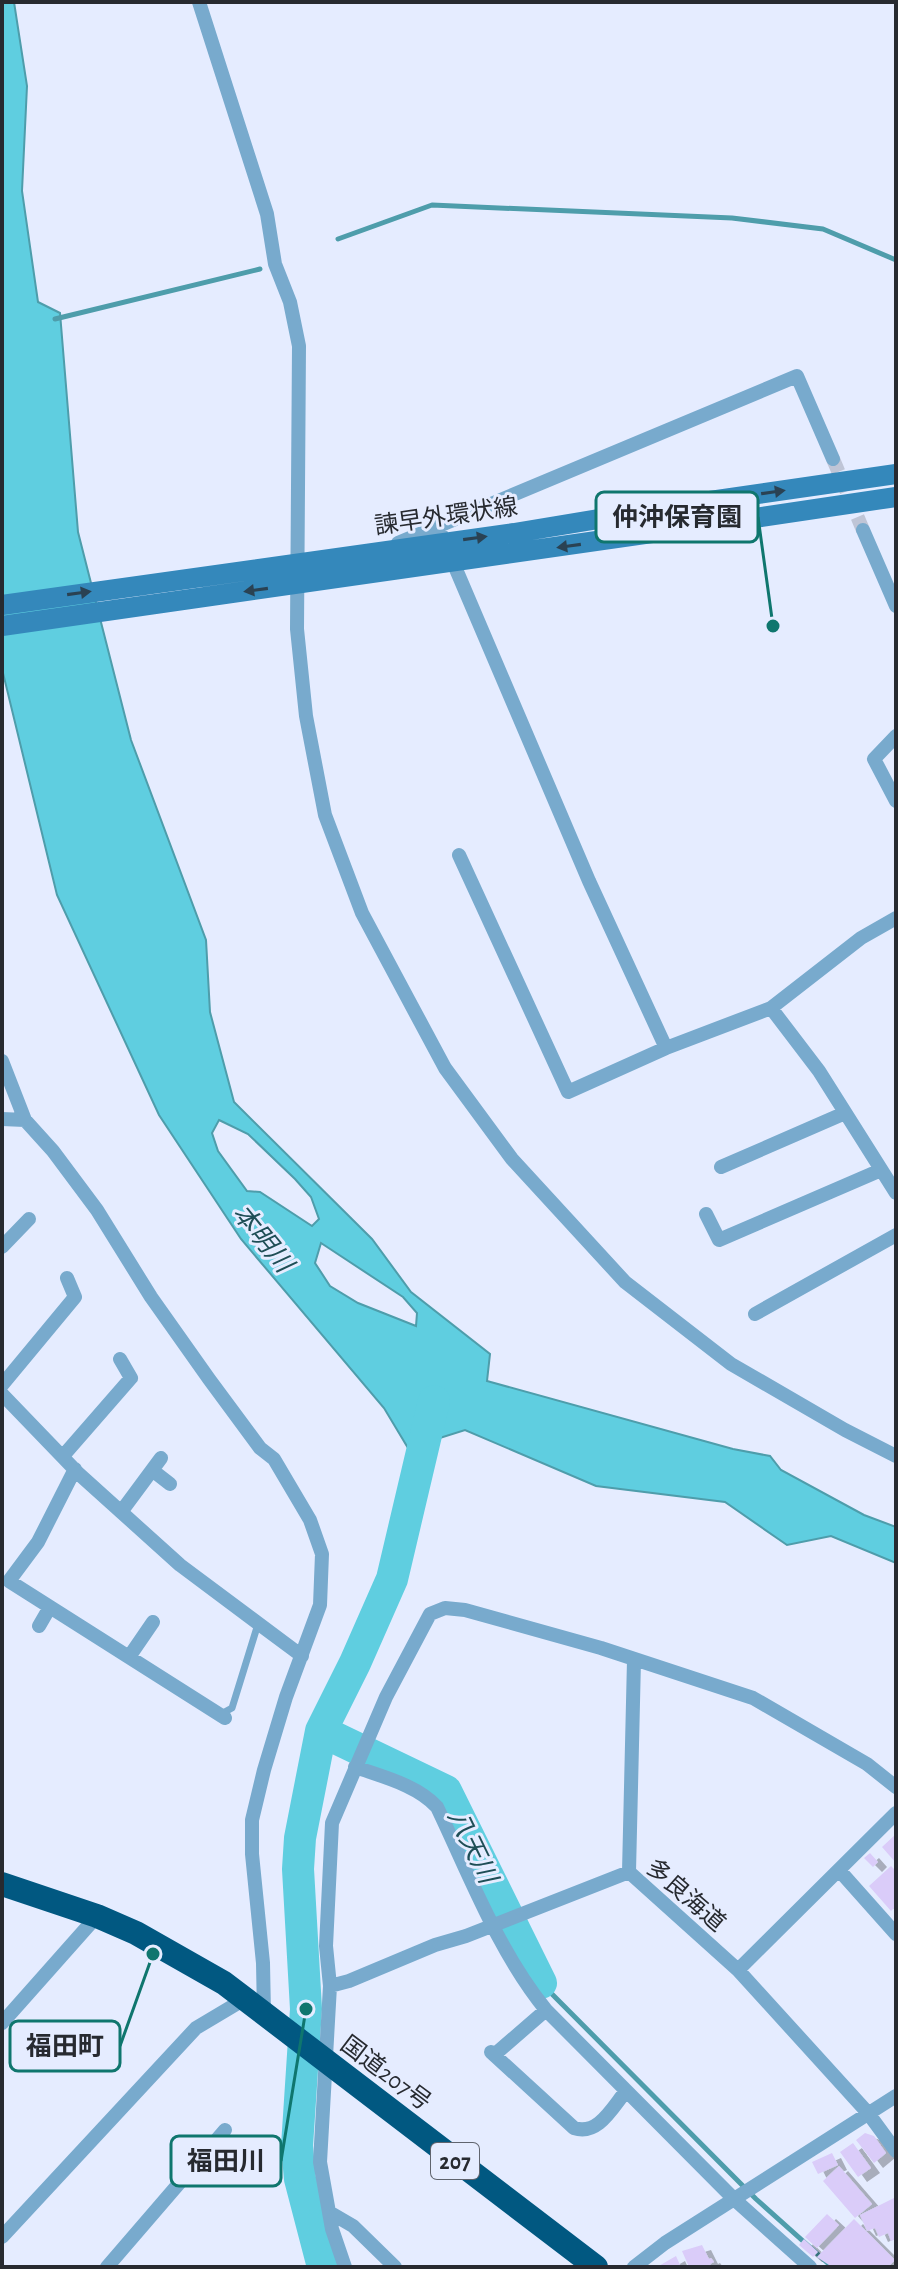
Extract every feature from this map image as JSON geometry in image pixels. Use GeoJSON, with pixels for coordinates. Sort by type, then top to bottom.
{"type":"FeatureCollection","features":[{"type":"Feature","properties":{"kind":"highway","name":"国道207号"},"geometry":{"type":"LineString","coordinates":[[3,1885],[97,1916],[161,1946],[224,1983],[596,2267]]}},
{"type":"Feature","properties":{"kind":"main road","name":"諫早外環状線"},"geometry":{"type":"LineString","coordinates":[[2,605],[514,533],[896,474]]}},
{"type":"Feature","properties":{"kind":"main road","name":"諫早外環状線"},"geometry":{"type":"LineString","coordinates":[[2,626],[896,497]]}},
{"type":"Feature","properties":{"kind":"street"},"geometry":{"type":"LineString","coordinates":[[199,2],[267,214],[275,264],[290,302],[299,346],[297,629],[306,716],[325,815],[362,913],[445,1068],[512,1159],[625,1282],[731,1364],[896,1456]]}},
{"type":"Feature","properties":{"kind":"street"},"geometry":{"type":"LineString","coordinates":[[373,554],[797,376],[833,459]]}},
{"type":"Feature","properties":{"kind":"street"},"geometry":{"type":"LineString","coordinates":[[438,527],[589,881],[666,1048]]}},
{"type":"Feature","properties":{"kind":"street"},"geometry":{"type":"LineString","coordinates":[[863,530],[896,606]]}},
{"type":"Feature","properties":{"kind":"street"},"geometry":{"type":"LineString","coordinates":[[896,736],[874,759],[896,801]]}},
{"type":"Feature","properties":{"kind":"street"},"geometry":{"type":"LineString","coordinates":[[459,855],[568,1092],[666,1048],[771,1008],[861,938],[896,918]]}},
{"type":"Feature","properties":{"kind":"street"},"geometry":{"type":"LineString","coordinates":[[771,1008],[819,1071],[896,1193]]}},
{"type":"Feature","properties":{"kind":"street"},"geometry":{"type":"LineString","coordinates":[[2,1061],[25,1120],[53,1151],[97,1210],[151,1297],[209,1379],[260,1448],[274,1459],[310,1520],[322,1554],[320,1605],[264,1770],[252,1820],[252,1854],[268,2019]]}},
{"type":"Feature","properties":{"kind":"street"},"geometry":{"type":"LineString","coordinates":[[721,1167],[845,1113]]}},
{"type":"Feature","properties":{"kind":"street"},"geometry":{"type":"LineString","coordinates":[[2,1119],[25,1120]]}},
{"type":"Feature","properties":{"kind":"street"},"geometry":{"type":"LineString","coordinates":[[706,1214],[719,1240],[881,1170]]}},
{"type":"Feature","properties":{"kind":"street"},"geometry":{"type":"LineString","coordinates":[[2,1247],[29,1219]]}},
{"type":"Feature","properties":{"kind":"street"},"geometry":{"type":"LineString","coordinates":[[755,1314],[896,1235]]}},
{"type":"Feature","properties":{"kind":"street"},"geometry":{"type":"LineString","coordinates":[[2,1385],[75,1297],[67,1278]]}},
{"type":"Feature","properties":{"kind":"street"},"geometry":{"type":"LineString","coordinates":[[63,1456],[131,1378],[120,1359]]}},
{"type":"Feature","properties":{"kind":"street"},"geometry":{"type":"LineString","coordinates":[[2,1394],[75,1469],[180,1565],[302,1656]]}},
{"type":"Feature","properties":{"kind":"street"},"geometry":{"type":"LineString","coordinates":[[121,1512],[161,1458]]}},
{"type":"Feature","properties":{"kind":"street"},"geometry":{"type":"LineString","coordinates":[[75,1469],[38,1542],[9,1581],[222,1716]]}},
{"type":"Feature","properties":{"kind":"street"},"geometry":{"type":"LineString","coordinates":[[152,1470],[170,1484]]}},
{"type":"Feature","properties":{"kind":"street"},"geometry":{"type":"LineString","coordinates":[[39,1626],[50,1607]]}},
{"type":"Feature","properties":{"kind":"street"},"geometry":{"type":"LineString","coordinates":[[345,2267],[329,2212],[320,2162],[320,2058],[330,1986],[326,1946],[331,1838],[340,1800],[412,1645],[430,1614],[445,1608],[465,1610],[753,1698],[867,1764],[896,1787]]}},
{"type":"Feature","properties":{"kind":"street"},"geometry":{"type":"LineString","coordinates":[[129,1657],[153,1622]]}},
{"type":"Feature","properties":{"kind":"street"},"geometry":{"type":"LineString","coordinates":[[629,1872],[634,1660]]}},
{"type":"Feature","properties":{"kind":"street"},"geometry":{"type":"LineString","coordinates":[[355,1767],[405,1786],[437,1807],[493,1925],[527,1987],[546,2010],[734,2199],[810,2267]]}},
{"type":"Feature","properties":{"kind":"street"},"geometry":{"type":"LineString","coordinates":[[738,1970],[896,1813]]}},
{"type":"Feature","properties":{"kind":"street"},"geometry":{"type":"LineString","coordinates":[[839,1870],[896,1934]]}},
{"type":"Feature","properties":{"kind":"street","name":"多良海道"},"geometry":{"type":"LineString","coordinates":[[330,1986],[629,1872],[738,1970],[868,2113],[896,2151]]}},
{"type":"Feature","properties":{"kind":"street"},"geometry":{"type":"LineString","coordinates":[[2,2023],[97,1916]]}},
{"type":"Feature","properties":{"kind":"street"},"geometry":{"type":"LineString","coordinates":[[2,2237],[196,2028],[243,2000]]}},
{"type":"Feature","properties":{"kind":"street"},"geometry":{"type":"LineString","coordinates":[[546,2010],[492,2054],[574,2128],[585,2132],[595,2128],[626,2091]]}},
{"type":"Feature","properties":{"kind":"street"},"geometry":{"type":"LineString","coordinates":[[634,2267],[665,2243],[896,2096]]}},
{"type":"Feature","properties":{"kind":"street"},"geometry":{"type":"LineString","coordinates":[[107,2267],[225,2130]]}},
{"type":"Feature","properties":{"kind":"street"},"geometry":{"type":"LineString","coordinates":[[329,2212],[353,2226],[395,2267]]}},
{"type":"Feature","properties":{"kind":"lane"},"geometry":{"type":"LineString","coordinates":[[222,1716],[232,1708],[258,1624]]}},
{"type":"Feature","properties":{"kind":"water","name":"本明川"},"geometry":{"type":"Polygon","coordinates":[[[2,2],[14,2],[27,86],[22,191],[38,302],[60,313],[78,532],[131,740],[206,940],[210,1012],[234,1102],[372,1239],[411,1292],[490,1354],[487,1381],[733,1449],[770,1456],[781,1470],[864,1515],[896,1527],[896,1563],[831,1536],[787,1545],[725,1502],[596,1486],[465,1430],[408,1448],[384,1408],[241,1239],[159,1115],[57,895],[2,669],[2,2]],[[219,1120],[212,1133],[218,1151],[247,1191],[260,1192],[312,1226],[319,1219],[311,1197],[248,1134],[219,1120]],[[321,1243],[315,1263],[330,1286],[358,1303],[416,1326],[417,1313],[403,1297],[321,1243]]]}},
{"type":"Feature","properties":{"kind":"building"},"geometry":{"type":"Polygon","coordinates":[[[896,1834],[896,1863],[882,1847],[896,1834]]]}},
{"type":"Feature","properties":{"kind":"building"},"geometry":{"type":"Polygon","coordinates":[[[870,1853],[878,1862],[873,1867],[864,1858],[870,1853]]]}},
{"type":"Feature","properties":{"kind":"building"},"geometry":{"type":"Polygon","coordinates":[[[891,1866],[896,1871],[896,1906],[891,1911],[869,1886],[891,1866]]]}},
{"type":"Feature","properties":{"kind":"building"},"geometry":{"type":"Polygon","coordinates":[[[865,2133],[874,2136],[886,2153],[874,2163],[856,2140],[865,2133]]]}},
{"type":"Feature","properties":{"kind":"building"},"geometry":{"type":"Polygon","coordinates":[[[853,2143],[871,2168],[858,2177],[840,2152],[853,2143]]]}},
{"type":"Feature","properties":{"kind":"building"},"geometry":{"type":"Polygon","coordinates":[[[832,2153],[838,2165],[818,2174],[812,2162],[832,2153]]]}},
{"type":"Feature","properties":{"kind":"building"},"geometry":{"type":"Polygon","coordinates":[[[839,2166],[872,2204],[855,2218],[823,2181],[839,2166]]]}},
{"type":"Feature","properties":{"kind":"building"},"geometry":{"type":"Polygon","coordinates":[[[896,2197],[896,2239],[891,2241],[888,2233],[879,2237],[875,2228],[867,2231],[860,2215],[896,2197]]]}},
{"type":"Feature","properties":{"kind":"building"},"geometry":{"type":"Polygon","coordinates":[[[827,2214],[839,2225],[817,2248],[805,2237],[827,2214]]]}},
{"type":"Feature","properties":{"kind":"building"},"geometry":{"type":"Polygon","coordinates":[[[854,2219],[895,2260],[888,2267],[832,2267],[817,2257],[854,2219]]]}},
{"type":"Feature","properties":{"kind":"building"},"geometry":{"type":"Polygon","coordinates":[[[804,2239],[818,2252],[813,2257],[799,2245],[804,2239]]]}},
{"type":"Feature","properties":{"kind":"building"},"geometry":{"type":"Polygon","coordinates":[[[702,2245],[714,2262],[710,2264],[712,2267],[689,2267],[682,2251],[702,2245]]]}},
{"type":"Feature","properties":{"kind":"building"},"geometry":{"type":"Polygon","coordinates":[[[676,2256],[681,2267],[657,2267],[676,2256]]]}},
{"type":"Feature","properties":{"kind":"waterway"},"geometry":{"type":"LineString","coordinates":[[338,239],[432,205],[732,218],[823,229],[896,260]]}},
{"type":"Feature","properties":{"kind":"waterway"},"geometry":{"type":"LineString","coordinates":[[55,319],[260,269]]}},
{"type":"Feature","properties":{"kind":"waterway"},"geometry":{"type":"LineString","coordinates":[[323,2267],[300,2179],[297,2146],[306,2009],[298,1869],[300,1838],[321,1731],[392,1579],[434,1401]]}},
{"type":"Feature","properties":{"kind":"waterway","name":"八天川"},"geometry":{"type":"LineString","coordinates":[[321,1731],[446,1791],[541,1983]]}},
{"type":"Feature","properties":{"kind":"waterway"},"geometry":{"type":"LineString","coordinates":[[541,1983],[756,2199],[832,2267]]}},
{"type":"Feature","properties":{"kind":"tunnel"},"geometry":{"type":"LineString","coordinates":[[833,459],[863,530]]}},
{"type":"Feature","properties":{"kind":"place","name":"仲沖保育園"},"geometry":{"type":"Point","coordinates":[773,626]}},
{"type":"Feature","properties":{"kind":"place","name":"福田町"},"geometry":{"type":"Point","coordinates":[153,1954]}},
{"type":"Feature","properties":{"kind":"place","name":"福田川"},"geometry":{"type":"Point","coordinates":[306,2009]}}]}
